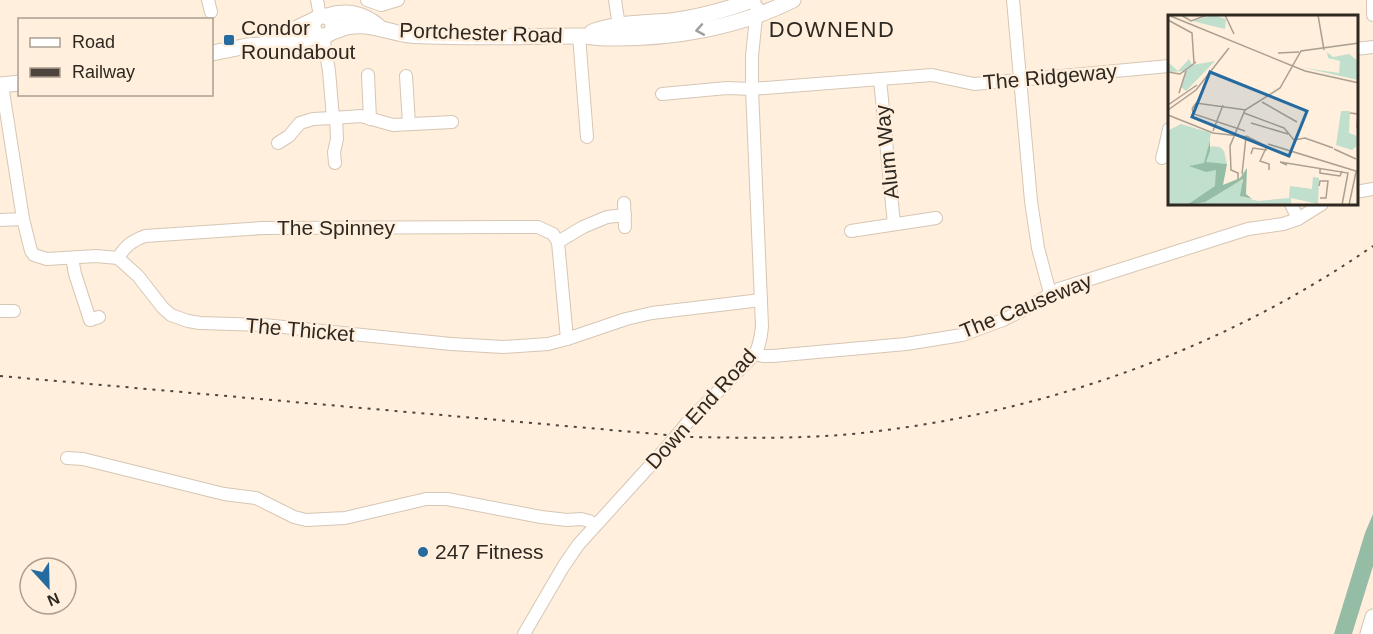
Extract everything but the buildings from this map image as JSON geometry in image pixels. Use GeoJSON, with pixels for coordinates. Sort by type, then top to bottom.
{"type":"FeatureCollection","features":[{"type":"Feature","properties":{"kind":"main road","name":"Portchester Road"},"geometry":{"type":"LineString","coordinates":[[581,36],[598,29],[706,15],[755,0]]}},
{"type":"Feature","properties":{"kind":"main road","name":"Portchester Road"},"geometry":{"type":"LineString","coordinates":[[213,53],[246,46],[287,43],[355,26],[380,28],[408,35],[431,36],[606,38],[662,36],[756,16],[794,0]]}},
{"type":"Feature","properties":{"kind":"main road","name":"Portchester Road"},"geometry":{"type":"LineString","coordinates":[[246,46],[257,40],[291,31],[321,17],[340,13],[356,14],[370,19],[380,28]]}},
{"type":"Feature","properties":{"kind":"main road"},"geometry":{"type":"LineString","coordinates":[[321,17],[333,22],[333,29],[325,35]]}},
{"type":"Feature","properties":{"kind":"main road"},"geometry":{"type":"LineString","coordinates":[[1,85],[18,83]]}},
{"type":"Feature","properties":{"kind":"main road"},"geometry":{"type":"LineString","coordinates":[[1368,634],[1373,617]]}},
{"type":"Feature","properties":{"kind":"street"},"geometry":{"type":"LineString","coordinates":[[317,0],[321,17]]}},
{"type":"Feature","properties":{"kind":"street"},"geometry":{"type":"LineString","coordinates":[[367,0],[381,4],[398,0]]}},
{"type":"Feature","properties":{"kind":"street"},"geometry":{"type":"LineString","coordinates":[[615,0],[619,26]]}},
{"type":"Feature","properties":{"kind":"street","name":"Down End Road"},"geometry":{"type":"LineString","coordinates":[[524,634],[578,545],[687,423],[755,354],[759,347],[762,326],[752,89],[755,0]]}},
{"type":"Feature","properties":{"kind":"street"},"geometry":{"type":"LineString","coordinates":[[1013,0],[1034,221],[1038,248],[1050,293]]}},
{"type":"Feature","properties":{"kind":"street"},"geometry":{"type":"LineString","coordinates":[[1373,0],[1373,15]]}},
{"type":"Feature","properties":{"kind":"street"},"geometry":{"type":"LineString","coordinates":[[325,35],[337,139],[334,152],[335,163]]}},
{"type":"Feature","properties":{"kind":"street"},"geometry":{"type":"LineString","coordinates":[[581,36],[588,136]]}},
{"type":"Feature","properties":{"kind":"street"},"geometry":{"type":"LineString","coordinates":[[1358,49],[1373,47]]}},
{"type":"Feature","properties":{"kind":"street","name":"The Ridgeway"},"geometry":{"type":"LineString","coordinates":[[662,94],[932,75],[974,84],[1168,66]]}},
{"type":"Feature","properties":{"kind":"street"},"geometry":{"type":"LineString","coordinates":[[368,75],[370,119]]}},
{"type":"Feature","properties":{"kind":"street"},"geometry":{"type":"LineString","coordinates":[[406,76],[409,124]]}},
{"type":"Feature","properties":{"kind":"street","name":"Alum Way"},"geometry":{"type":"LineString","coordinates":[[880,80],[894,224]]}},
{"type":"Feature","properties":{"kind":"street"},"geometry":{"type":"LineString","coordinates":[[1,85],[22,219],[28,245],[34,255],[47,259],[96,256],[118,258]]}},
{"type":"Feature","properties":{"kind":"street"},"geometry":{"type":"LineString","coordinates":[[278,143],[289,136],[300,123],[313,119],[353,116],[393,125],[452,122]]}},
{"type":"Feature","properties":{"kind":"street"},"geometry":{"type":"LineString","coordinates":[[1162,158],[1168,143]]}},
{"type":"Feature","properties":{"kind":"street"},"geometry":{"type":"LineString","coordinates":[[1358,192],[1373,189]]}},
{"type":"Feature","properties":{"kind":"street"},"geometry":{"type":"LineString","coordinates":[[1292,206],[1298,219]]}},
{"type":"Feature","properties":{"kind":"street","name":"The Causeway"},"geometry":{"type":"LineString","coordinates":[[755,354],[773,356],[906,344],[962,335],[1004,320],[1059,289],[1248,229],[1283,224],[1298,219],[1319,206]]}},
{"type":"Feature","properties":{"kind":"street"},"geometry":{"type":"LineString","coordinates":[[567,339],[558,242],[583,227],[607,217],[624,215]]}},
{"type":"Feature","properties":{"kind":"street","name":"Alum Way"},"geometry":{"type":"LineString","coordinates":[[851,231],[936,218]]}},
{"type":"Feature","properties":{"kind":"street"},"geometry":{"type":"LineString","coordinates":[[0,220],[22,219]]}},
{"type":"Feature","properties":{"kind":"street","name":"The Spinney"},"geometry":{"type":"LineString","coordinates":[[118,258],[129,244],[145,236],[263,228],[538,228],[552,234],[558,242]]}},
{"type":"Feature","properties":{"kind":"street"},"geometry":{"type":"LineString","coordinates":[[72,258],[75,274],[94,322]]}},
{"type":"Feature","properties":{"kind":"street","name":"The Thicket"},"geometry":{"type":"LineString","coordinates":[[118,258],[138,276],[171,315],[188,321],[264,325],[451,344],[503,347],[548,344],[652,313],[761,300]]}},
{"type":"Feature","properties":{"kind":"street"},"geometry":{"type":"LineString","coordinates":[[0,311],[14,311]]}},
{"type":"Feature","properties":{"kind":"street"},"geometry":{"type":"LineString","coordinates":[[68,458],[83,459],[224,494],[256,498],[294,517],[306,520],[345,518],[426,499],[447,499],[541,517],[581,519],[595,525]]}},
{"type":"Feature","properties":{"kind":"green space"},"geometry":{"type":"Polygon","coordinates":[[[1373,514],[1373,566],[1352,634],[1334,634],[1365,533],[1373,514]]]}},
{"type":"Feature","properties":{"kind":"railway"},"geometry":{"type":"LineString","coordinates":[[0,376],[690,437],[754,438],[841,435],[930,423],[997,410],[1129,371],[1193,346],[1255,316],[1315,283],[1373,246]]}},
{"type":"Feature","properties":{"kind":"place","name":"Condor Roundabout"},"geometry":{"type":"Point","coordinates":[229,40]}},
{"type":"Feature","properties":{"kind":"place","name":"247 Fitness"},"geometry":{"type":"Point","coordinates":[423,552]}},
{"type":"Feature","properties":{"kind":"district","name":"DOWNEND"},"geometry":{"type":"Point","coordinates":[832,29]}}]}
